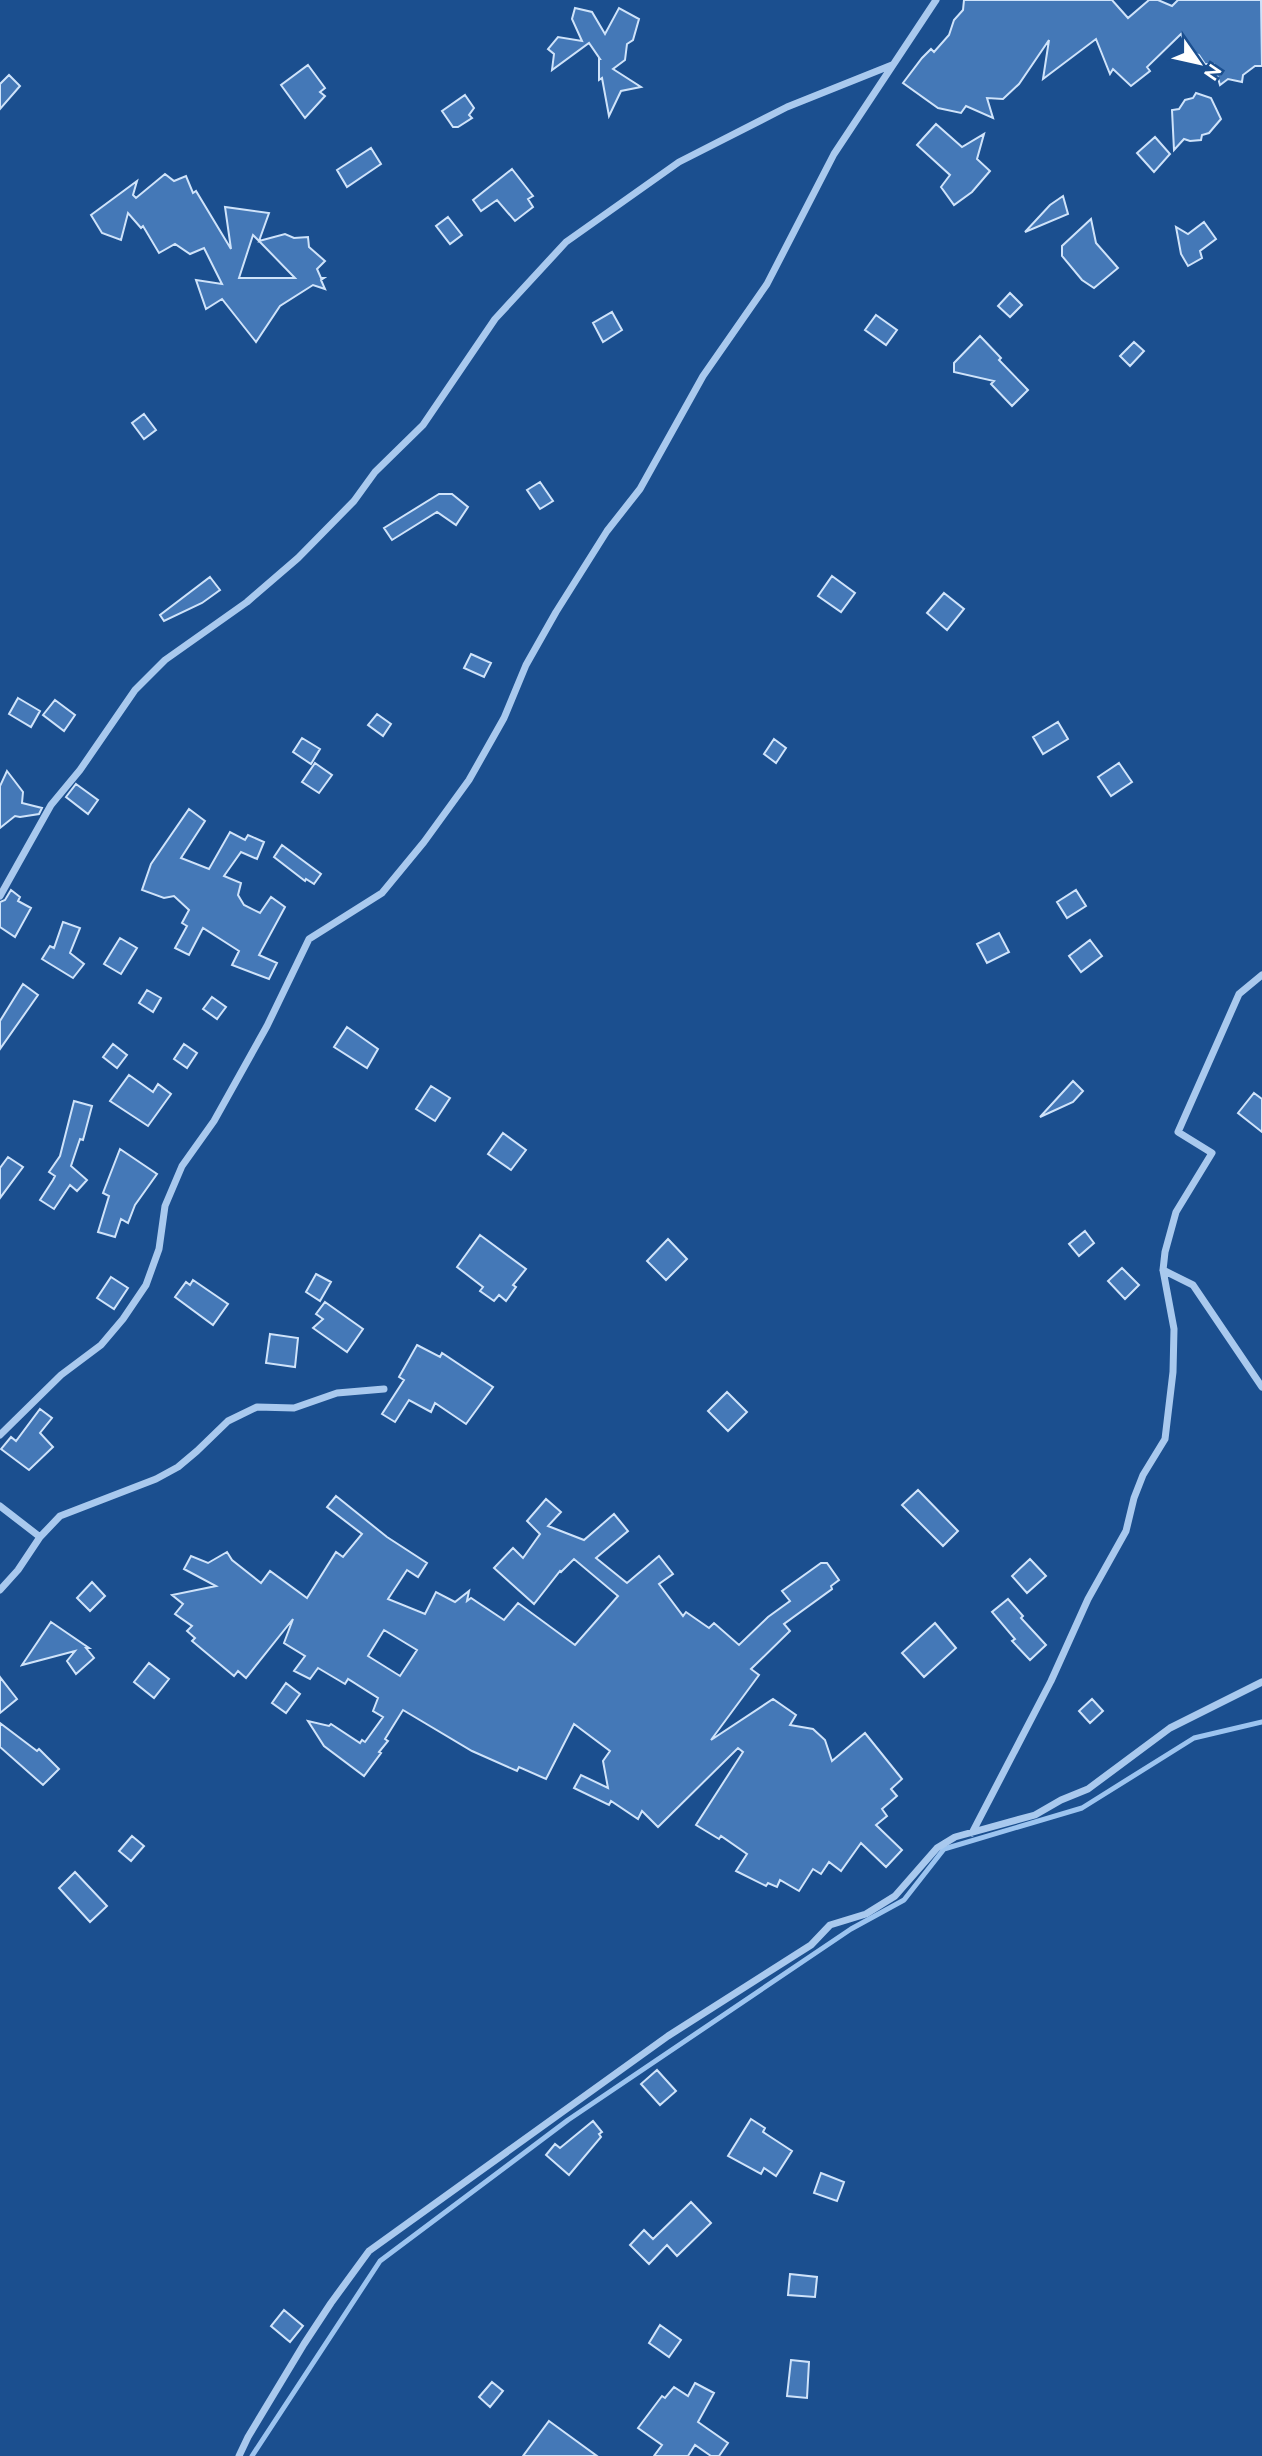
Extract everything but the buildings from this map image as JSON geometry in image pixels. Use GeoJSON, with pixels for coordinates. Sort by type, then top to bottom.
{"type":"FeatureCollection","features":[{"type":"Feature","properties":{"kind":"street"},"geometry":{"type":"LineString","coordinates":[[0,1435],[61,1375],[101,1345],[146,1285],[159,1250],[165,1206],[182,1166],[228,1097],[267,1026],[309,939],[382,893],[424,842],[469,780],[504,718],[526,665],[555,612],[607,531],[640,489],[703,376],[766,284],[835,154],[936,0]]}},
{"type":"Feature","properties":{"kind":"street"},"geometry":{"type":"LineString","coordinates":[[0,896],[51,805],[80,771],[135,690],[165,660],[247,602],[298,558],[354,501],[375,472],[423,425],[456,372],[495,318],[566,242],[679,162],[787,107],[893,64]]}},
{"type":"Feature","properties":{"kind":"street"},"geometry":{"type":"LineString","coordinates":[[972,1833],[1051,1681],[1088,1599],[1126,1531],[1143,1475],[1165,1439],[1173,1372],[1174,1329],[1163,1270],[1165,1252],[1176,1212],[1212,1153],[1178,1132],[1239,994],[1262,975]]}},
{"type":"Feature","properties":{"kind":"street"},"geometry":{"type":"LineString","coordinates":[[1163,1270],[1193,1285],[1262,1387]]}},
{"type":"Feature","properties":{"kind":"street"},"geometry":{"type":"LineString","coordinates":[[0,1590],[18,1570],[40,1536],[60,1516],[156,1479],[177,1467],[228,1421],[257,1407],[294,1408],[337,1393],[383,1389]]}},
{"type":"Feature","properties":{"kind":"street"},"geometry":{"type":"LineString","coordinates":[[0,1506],[40,1536]]}},
{"type":"Feature","properties":{"kind":"street"},"geometry":{"type":"LineString","coordinates":[[239,2456],[304,2344],[331,2302],[369,2252],[668,2036],[811,1945],[830,1925],[866,1914],[895,1896],[937,1848],[955,1837],[1035,1815],[1088,1789],[1171,1728],[1262,1682]]}},
{"type":"Feature","properties":{"kind":"waterway"},"geometry":{"type":"LineString","coordinates":[[252,2456],[380,2261],[568,2120],[851,1929],[904,1900],[944,1849],[1082,1808],[1194,1738],[1262,1722]]}}]}
